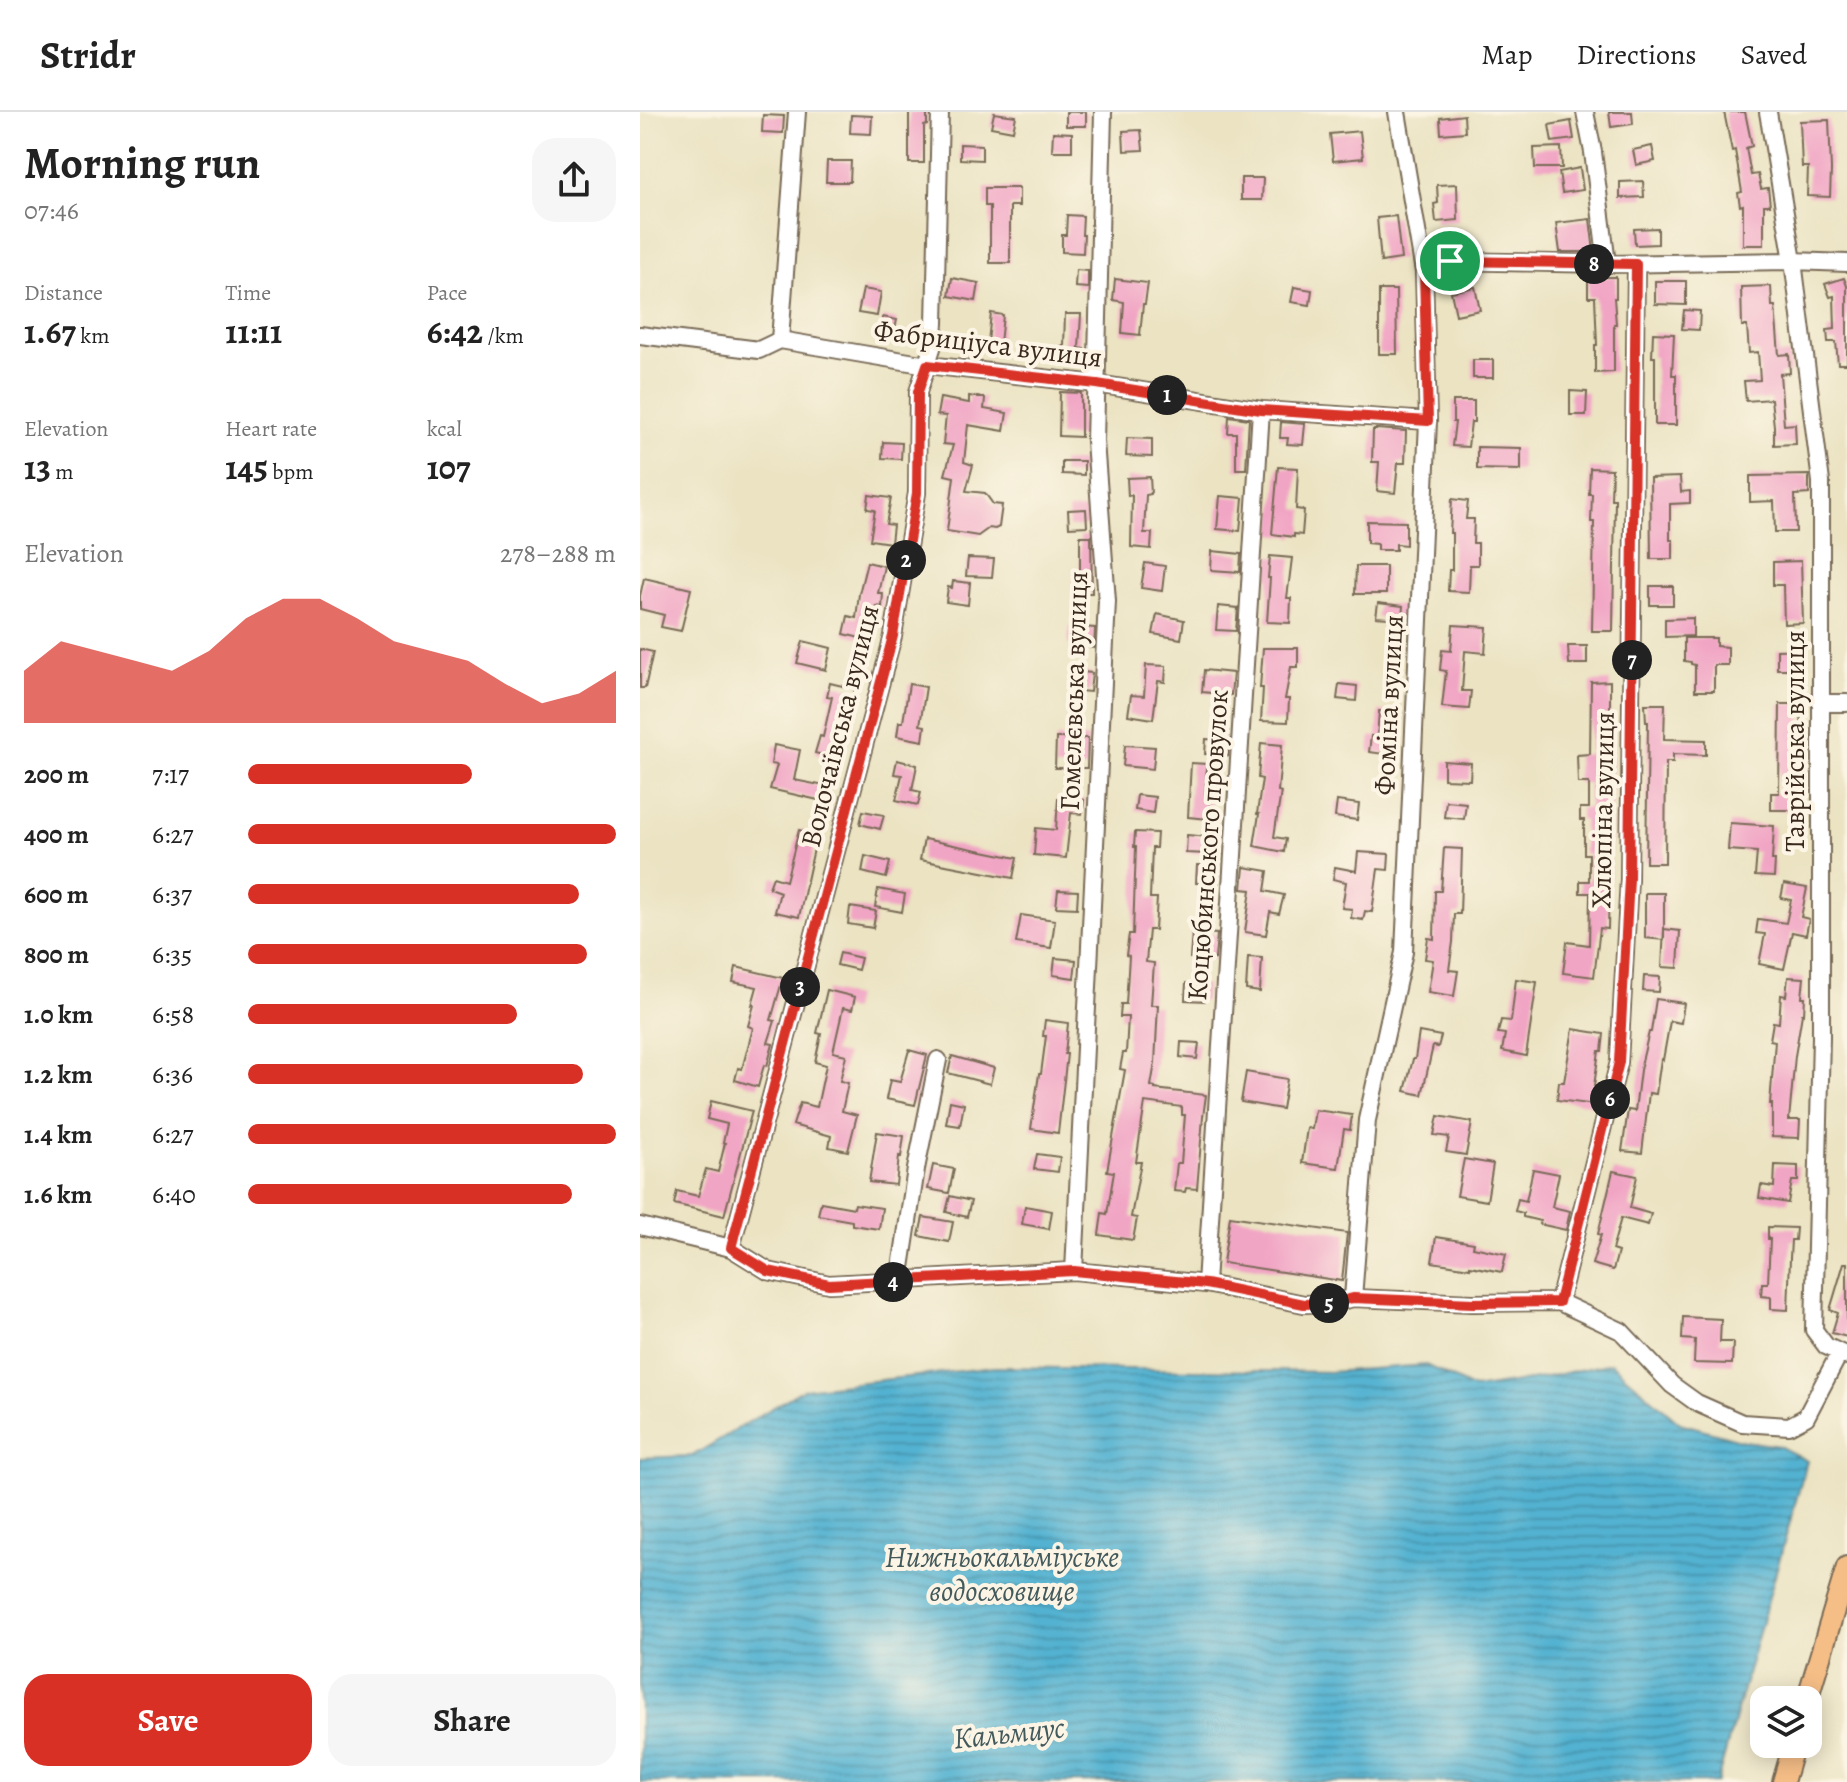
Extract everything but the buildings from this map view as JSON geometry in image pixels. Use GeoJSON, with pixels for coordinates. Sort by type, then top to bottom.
{"type":"FeatureCollection","features":[{"type":"Feature","properties":{"kind":"main road"},"geometry":{"type":"LineString","coordinates":[[1811,1686],[1847,1567]]}},
{"type":"Feature","properties":{"kind":"main road"},"geometry":{"type":"LineString","coordinates":[[1783,1782],[1790,1758]]}},
{"type":"Feature","properties":{"kind":"street"},"geometry":{"type":"LineString","coordinates":[[780,340],[797,112]]}},
{"type":"Feature","properties":{"kind":"street","name":"Волочаївська вулиця"},"geometry":{"type":"LineString","coordinates":[[731,1248],[893,636],[917,493],[918,392],[933,345],[935,323],[940,112]]}},
{"type":"Feature","properties":{"kind":"street","name":"Гомелєвська вулиця"},"geometry":{"type":"LineString","coordinates":[[1074,1271],[1107,601],[1095,441],[1103,112]]}},
{"type":"Feature","properties":{"kind":"street","name":"Фоміна вулиця"},"geometry":{"type":"LineString","coordinates":[[1353,1298],[1367,1120],[1404,952],[1428,421],[1424,272],[1397,112]]}},
{"type":"Feature","properties":{"kind":"street"},"geometry":{"type":"LineString","coordinates":[[1585,112],[1607,264]]}},
{"type":"Feature","properties":{"kind":"street","name":"Таврійська вулиця"},"geometry":{"type":"LineString","coordinates":[[1768,112],[1793,261],[1821,482],[1821,1037],[1814,1330],[1826,1346],[1843,1355]]}},
{"type":"Feature","properties":{"kind":"street"},"geometry":{"type":"LineString","coordinates":[[1424,272],[1450,261],[1847,263]]}},
{"type":"Feature","properties":{"kind":"street","name":"Хлюпіна вулиця"},"geometry":{"type":"LineString","coordinates":[[1559,1302],[1619,1062],[1629,879],[1636,264]]}},
{"type":"Feature","properties":{"kind":"street","name":"Фабриціуса вулиця"},"geometry":{"type":"LineString","coordinates":[[640,335],[759,350],[780,340],[927,365],[1097,384],[1261,410],[1428,421]]}},
{"type":"Feature","properties":{"kind":"street","name":"Коцюбинського провулок"},"geometry":{"type":"LineString","coordinates":[[1206,1284],[1261,410]]}},
{"type":"Feature","properties":{"kind":"street"},"geometry":{"type":"LineString","coordinates":[[1821,703],[1847,703]]}},
{"type":"Feature","properties":{"kind":"street"},"geometry":{"type":"LineString","coordinates":[[899,1281],[916,1169],[938,1060]]}},
{"type":"Feature","properties":{"kind":"street"},"geometry":{"type":"LineString","coordinates":[[640,1226],[731,1248],[768,1271],[829,1284],[1074,1271],[1206,1284],[1304,1304],[1332,1303],[1353,1298],[1473,1303],[1559,1302],[1621,1331],[1672,1385],[1697,1403],[1742,1423],[1789,1426],[1806,1417],[1843,1355]]}},
{"type":"Feature","properties":{"kind":"water","name":"Нижньокальміуське водосховище"},"geometry":{"type":"Polygon","coordinates":[[[1611,1363],[1680,1423],[1744,1441],[1779,1446],[1807,1461],[1717,1782],[640,1782],[640,1458],[692,1456],[804,1389],[994,1367],[1330,1372],[1426,1365],[1474,1389],[1611,1363]]]}},
{"type":"Feature","properties":{"kind":"route"},"geometry":{"type":"LineString","coordinates":[[1450,261],[1636,264],[1629,879],[1619,1062],[1559,1302],[1473,1303],[1353,1298],[1332,1303],[1304,1304],[1206,1284],[1074,1271],[829,1284],[768,1271],[731,1248],[893,636],[917,493],[918,392],[927,365],[1097,384],[1261,410],[1428,421],[1424,272],[1450,261]]}},
{"type":"Feature","properties":{"kind":"water label","name":"Кальмиус"},"geometry":{"type":"Point","coordinates":[1009,1733]}}]}
